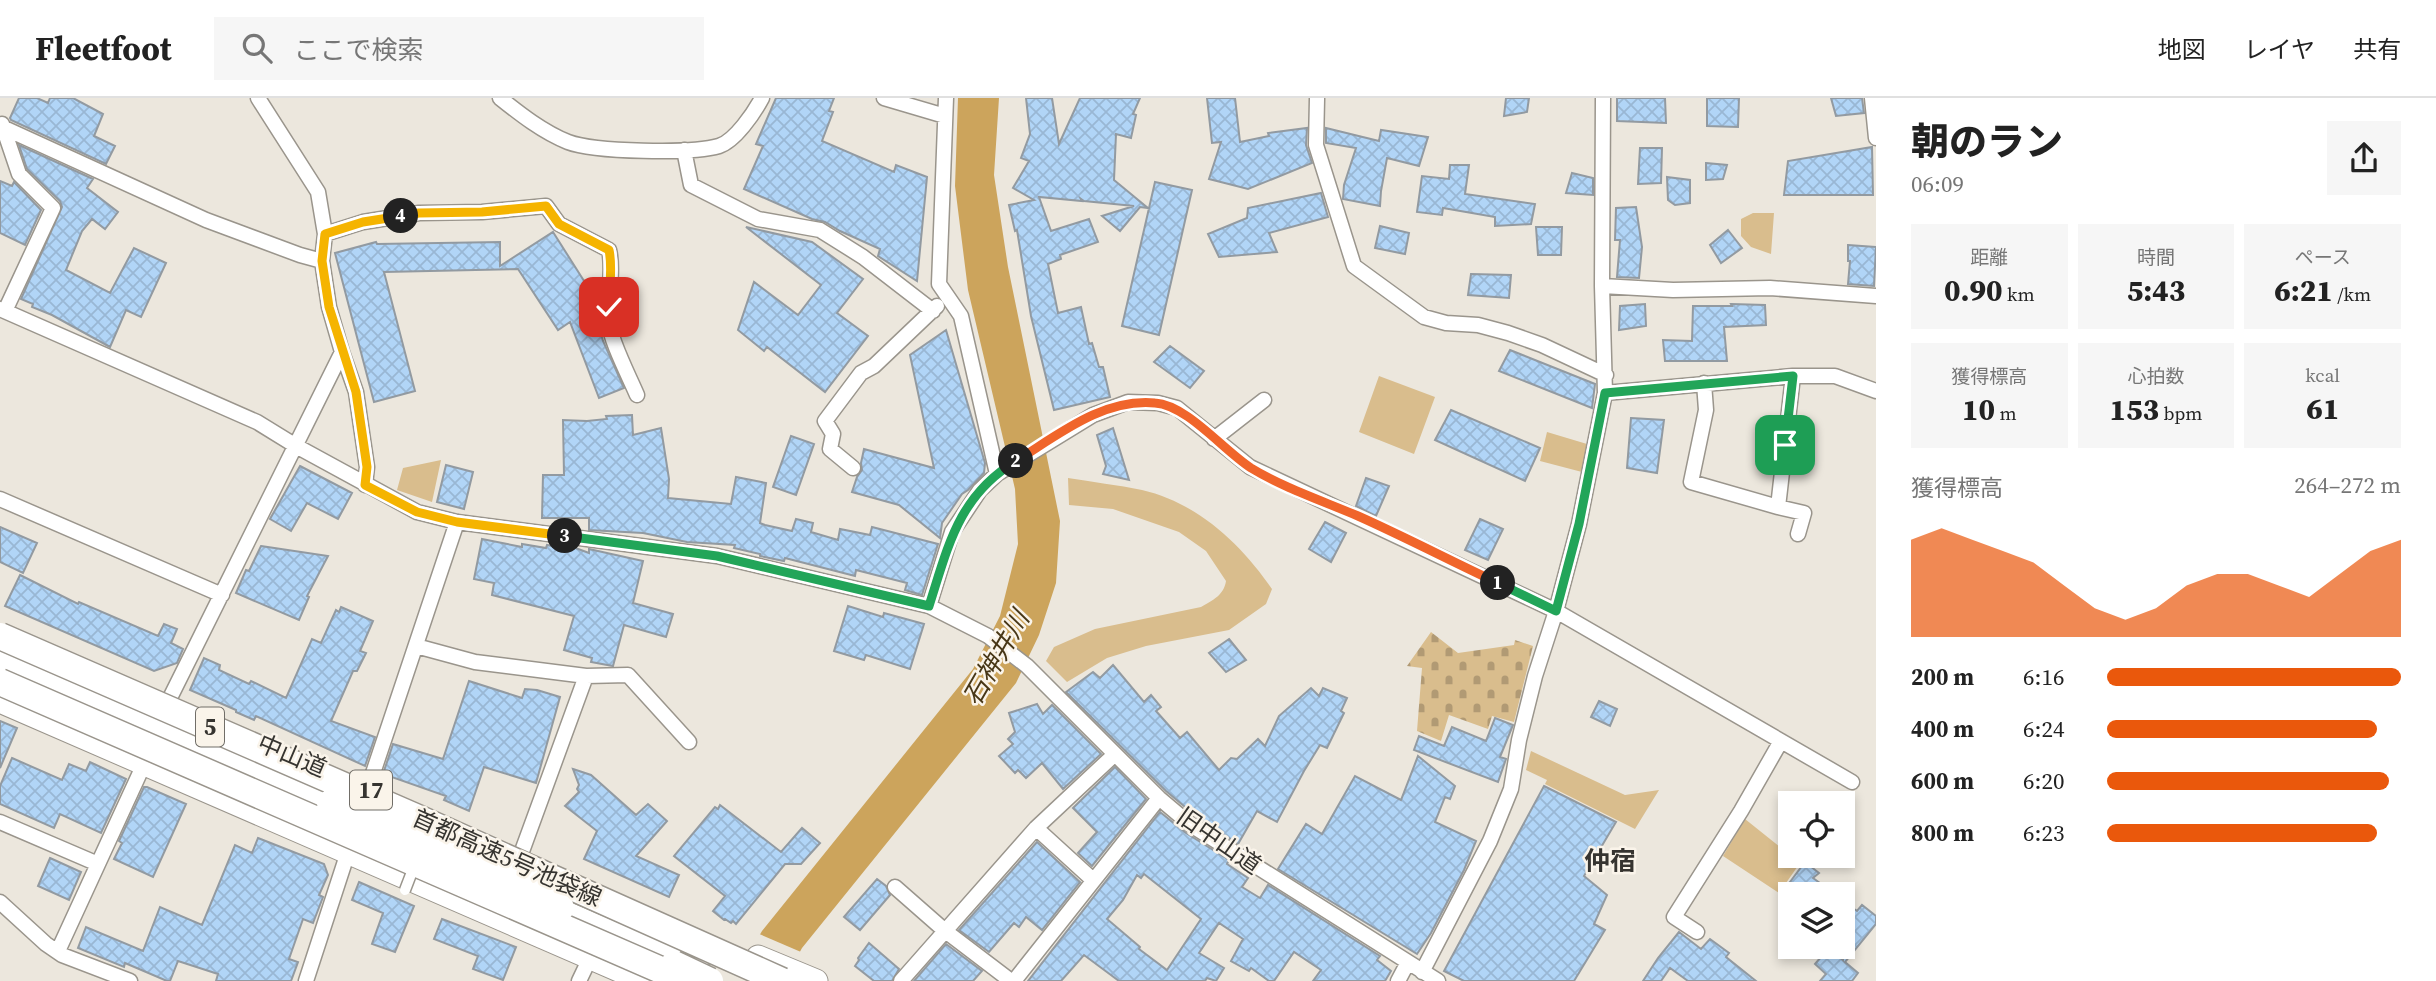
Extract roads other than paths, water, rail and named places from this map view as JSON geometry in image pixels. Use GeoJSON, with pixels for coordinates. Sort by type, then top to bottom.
{"type":"FeatureCollection","features":[{"type":"Feature","properties":{"kind":"highway","name":"中山道"},"geometry":{"type":"LineString","coordinates":[[0,634],[800,975]]}},
{"type":"Feature","properties":{"kind":"highway","name":"首都高速5号池袋線"},"geometry":{"type":"LineString","coordinates":[[0,634],[420,819],[800,975]]}},
{"type":"Feature","properties":{"kind":"highway"},"geometry":{"type":"LineString","coordinates":[[0,662],[491,872],[710,981]]}},
{"type":"Feature","properties":{"kind":"highway","name":"首都高速5号池袋線"},"geometry":{"type":"LineString","coordinates":[[0,682],[686,981]]}},
{"type":"Feature","properties":{"kind":"highway"},"geometry":{"type":"LineString","coordinates":[[0,701],[644,981]]}},
{"type":"Feature","properties":{"kind":"highway"},"geometry":{"type":"LineString","coordinates":[[348,852],[412,848],[721,981]]}},
{"type":"Feature","properties":{"kind":"street"},"geometry":{"type":"LineString","coordinates":[[258,98],[318,192],[325,234],[322,261],[329,307],[356,392],[367,467],[365,485]]}},
{"type":"Feature","properties":{"kind":"street"},"geometry":{"type":"LineString","coordinates":[[499,98],[541,127],[570,142],[607,149],[684,150],[721,145],[742,128],[762,98]]}},
{"type":"Feature","properties":{"kind":"street"},"geometry":{"type":"LineString","coordinates":[[884,98],[945,116]]}},
{"type":"Feature","properties":{"kind":"street"},"geometry":{"type":"LineString","coordinates":[[946,98],[939,284],[961,316],[999,472]]}},
{"type":"Feature","properties":{"kind":"street"},"geometry":{"type":"LineString","coordinates":[[1422,972],[1490,841],[1511,789],[1519,740],[1535,676],[1579,524],[1605,393],[1602,286],[1603,98]]}},
{"type":"Feature","properties":{"kind":"street"},"geometry":{"type":"LineString","coordinates":[[1872,98],[1876,138]]}},
{"type":"Feature","properties":{"kind":"street"},"geometry":{"type":"LineString","coordinates":[[1319,99],[1316,145],[1354,266],[1424,317],[1446,323],[1478,325],[1508,333],[1542,345],[1606,375]]}},
{"type":"Feature","properties":{"kind":"street"},"geometry":{"type":"LineString","coordinates":[[1,125],[206,220],[322,261]]}},
{"type":"Feature","properties":{"kind":"street"},"geometry":{"type":"LineString","coordinates":[[1,125],[19,174],[53,208],[2,310]]}},
{"type":"Feature","properties":{"kind":"street"},"geometry":{"type":"LineString","coordinates":[[684,150],[691,186],[758,219],[820,230],[863,257],[933,311]]}},
{"type":"Feature","properties":{"kind":"street"},"geometry":{"type":"LineString","coordinates":[[325,234],[363,222],[419,213],[482,212],[546,206],[559,224],[609,250],[612,262],[609,326],[637,395]]}},
{"type":"Feature","properties":{"kind":"street"},"geometry":{"type":"LineString","coordinates":[[1602,286],[1672,290],[1794,289],[1876,296]]}},
{"type":"Feature","properties":{"kind":"street"},"geometry":{"type":"LineString","coordinates":[[853,468],[830,449],[833,434],[825,421],[861,373],[874,366],[947,295]]}},
{"type":"Feature","properties":{"kind":"street","name":"旧中山道"},"geometry":{"type":"LineString","coordinates":[[2,310],[257,422],[417,512],[457,522],[717,556],[929,606],[988,636],[1027,666],[1159,798],[1204,834],[1438,981]]}},
{"type":"Feature","properties":{"kind":"street"},"geometry":{"type":"LineString","coordinates":[[167,704],[342,352]]}},
{"type":"Feature","properties":{"kind":"street"},"geometry":{"type":"LineString","coordinates":[[1605,393],[1793,376],[1835,376],[1876,391]]}},
{"type":"Feature","properties":{"kind":"street"},"geometry":{"type":"LineString","coordinates":[[1778,507],[1793,376]]}},
{"type":"Feature","properties":{"kind":"street"},"geometry":{"type":"LineString","coordinates":[[1704,383],[1706,410],[1690,482],[1804,513],[1798,534]]}},
{"type":"Feature","properties":{"kind":"street"},"geometry":{"type":"LineString","coordinates":[[1214,439],[1265,400]]}},
{"type":"Feature","properties":{"kind":"street"},"geometry":{"type":"LineString","coordinates":[[929,606],[952,532],[980,490],[999,472],[1093,415],[1128,402],[1158,403],[1177,408],[1250,467],[1556,611],[1852,782]]}},
{"type":"Feature","properties":{"kind":"street"},"geometry":{"type":"LineString","coordinates":[[0,499],[222,595]]}},
{"type":"Feature","properties":{"kind":"street"},"geometry":{"type":"LineString","coordinates":[[306,981],[457,522]]}},
{"type":"Feature","properties":{"kind":"street"},"geometry":{"type":"LineString","coordinates":[[416,646],[475,662],[586,676],[628,676],[688,741]]}},
{"type":"Feature","properties":{"kind":"street"},"geometry":{"type":"LineString","coordinates":[[521,854],[586,676]]}},
{"type":"Feature","properties":{"kind":"street"},"geometry":{"type":"LineString","coordinates":[[1697,932],[1674,917],[1741,811],[1781,741]]}},
{"type":"Feature","properties":{"kind":"street"},"geometry":{"type":"LineString","coordinates":[[901,981],[1036,828],[1115,754]]}},
{"type":"Feature","properties":{"kind":"street"},"geometry":{"type":"LineString","coordinates":[[58,951],[144,764]]}},
{"type":"Feature","properties":{"kind":"street"},"geometry":{"type":"LineString","coordinates":[[895,887],[944,930],[1012,981],[1159,798]]}},
{"type":"Feature","properties":{"kind":"street"},"geometry":{"type":"LineString","coordinates":[[405,890],[435,819]]}},
{"type":"Feature","properties":{"kind":"street"},"geometry":{"type":"LineString","coordinates":[[0,822],[98,864]]}},
{"type":"Feature","properties":{"kind":"street"},"geometry":{"type":"LineString","coordinates":[[1036,828],[1093,880]]}},
{"type":"Feature","properties":{"kind":"street"},"geometry":{"type":"LineString","coordinates":[[0,902],[62,955],[130,981]]}},
{"type":"Feature","properties":{"kind":"street"},"geometry":{"type":"LineString","coordinates":[[579,981],[590,958]]}},
{"type":"Feature","properties":{"kind":"street"},"geometry":{"type":"LineString","coordinates":[[1398,981],[1407,964]]}},
{"type":"Feature","properties":{"kind":"water","name":"石神井川"},"geometry":{"type":"Polygon","coordinates":[[[958,98],[999,98],[994,175],[1008,267],[1060,521],[1056,583],[1039,635],[1016,683],[802,948],[784,981],[733,981],[762,931],[973,669],[1000,616],[1018,544],[1015,489],[968,290],[955,186],[958,98]]]}},
{"type":"Feature","properties":{"kind":"district","name":"仲宿"},"geometry":{"type":"Point","coordinates":[1610,861]}}]}
